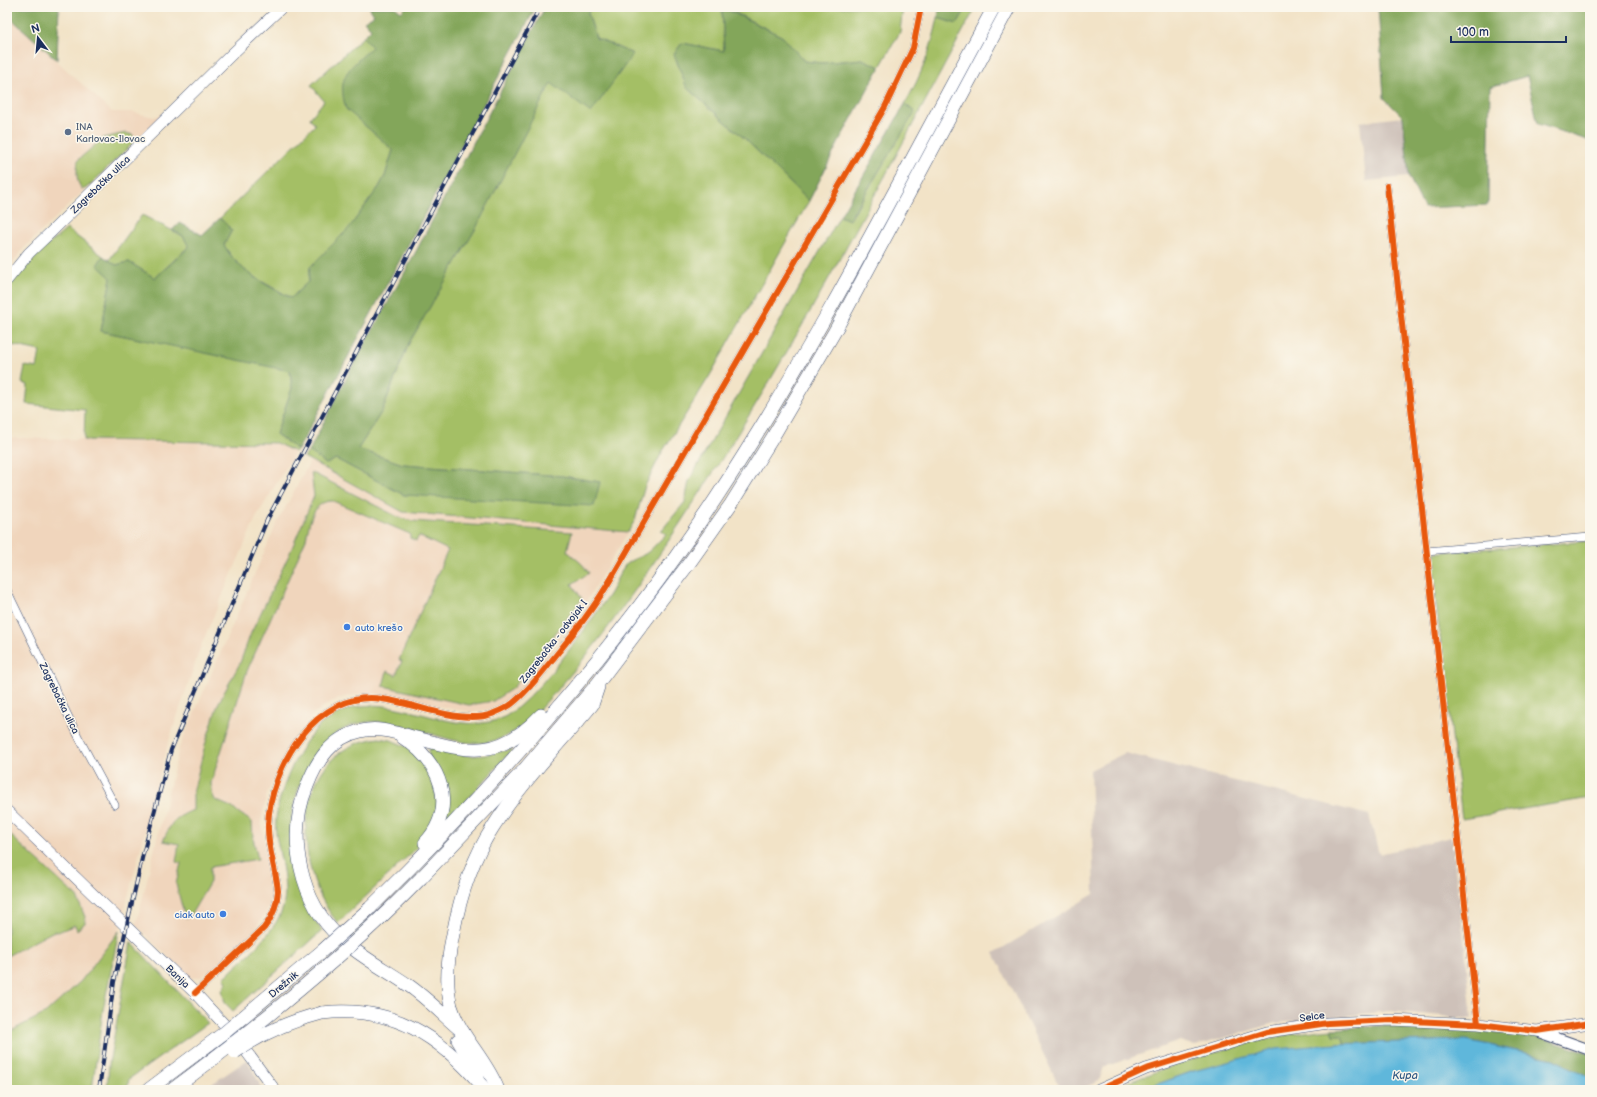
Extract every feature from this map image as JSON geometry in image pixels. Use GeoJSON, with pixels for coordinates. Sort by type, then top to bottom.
{"type":"FeatureCollection","features":[{"type":"Feature","properties":{"kind":"highway","name":"Drežnik"},"geometry":{"type":"LineString","coordinates":[[148,1090],[224,1033],[273,993],[365,913],[411,868],[508,766],[604,652],[680,551],[761,428],[825,317],[994,7]]}},
{"type":"Feature","properties":{"kind":"highway","name":"Drežnik"},"geometry":{"type":"LineString","coordinates":[[172,1090],[236,1042],[310,980],[421,878],[523,772],[598,683],[690,562],[731,504],[771,440],[839,324],[1009,7]]}},
{"type":"Feature","properties":{"kind":"highway"},"geometry":{"type":"LineString","coordinates":[[463,1032],[409,986],[350,946],[329,926],[309,894],[299,859],[297,832],[301,804],[312,772],[322,756],[336,742],[353,733],[371,729],[394,732],[464,749],[479,750],[506,743],[531,726],[584,664],[604,652]]}},
{"type":"Feature","properties":{"kind":"highway"},"geometry":{"type":"LineString","coordinates":[[498,1090],[491,1073],[463,1032],[451,1005],[448,968],[457,912],[466,883],[492,828],[519,790],[592,705],[598,683]]}},
{"type":"Feature","properties":{"kind":"highway"},"geometry":{"type":"LineString","coordinates":[[394,732],[416,747],[426,757],[435,768],[441,781],[443,804],[435,830],[413,856],[411,868]]}},
{"type":"Feature","properties":{"kind":"highway"},"geometry":{"type":"LineString","coordinates":[[437,1010],[466,1052],[484,1089]]}},
{"type":"Feature","properties":{"kind":"highway"},"geometry":{"type":"LineString","coordinates":[[172,1090],[190,1084],[263,1034],[287,1023],[322,1013],[358,1012],[392,1018],[410,1025],[428,1035],[447,1050],[484,1089]]}},
{"type":"Feature","properties":{"kind":"main road","name":"Zagrebačka ulica"},"geometry":{"type":"LineString","coordinates":[[7,280],[29,253],[282,7]]}},
{"type":"Feature","properties":{"kind":"main road","name":"Banija"},"geometry":{"type":"LineString","coordinates":[[8,815],[88,888],[195,993],[234,1035],[275,1090]]}},
{"type":"Feature","properties":{"kind":"main road","name":"Selce"},"geometry":{"type":"LineString","coordinates":[[1099,1090],[1146,1070],[1267,1032],[1328,1023],[1391,1020],[1478,1024],[1537,1031],[1590,1023]]}},
{"type":"Feature","properties":{"kind":"main road"},"geometry":{"type":"LineString","coordinates":[[1537,1031],[1590,1050]]}},
{"type":"Feature","properties":{"kind":"street","name":"Zagrebačka - odvojak I"},"geometry":{"type":"LineString","coordinates":[[195,993],[264,928],[274,913],[278,891],[268,833],[272,800],[288,759],[312,722],[325,712],[338,705],[368,698],[384,699],[466,716],[491,714],[507,707],[529,688],[572,635],[606,588],[885,107],[913,48],[921,7]]}},
{"type":"Feature","properties":{"kind":"street"},"geometry":{"type":"LineString","coordinates":[[1387,186],[1478,1024]]}},
{"type":"Feature","properties":{"kind":"street"},"geometry":{"type":"LineString","coordinates":[[1426,552],[1590,537]]}},
{"type":"Feature","properties":{"kind":"street","name":"Zagrebačka ulica"},"geometry":{"type":"LineString","coordinates":[[7,590],[79,738],[115,805]]}},
{"type":"Feature","properties":{"kind":"shaded area"},"geometry":{"type":"Polygon","coordinates":[[[7,15],[112,112],[132,112],[154,117],[164,114],[25,247],[7,270],[7,15]]]}},
{"type":"Feature","properties":{"kind":"shaded area"},"geometry":{"type":"Polygon","coordinates":[[[1403,117],[1409,177],[1366,181],[1360,122],[1403,117]]]}},
{"type":"Feature","properties":{"kind":"shaded area"},"geometry":{"type":"Polygon","coordinates":[[[7,438],[276,443],[295,452],[256,518],[202,643],[167,747],[119,931],[81,981],[46,1013],[7,1033],[7,438]]]}},
{"type":"Feature","properties":{"kind":"shaded area"},"geometry":{"type":"Polygon","coordinates":[[[311,460],[403,512],[628,532],[579,614],[526,685],[509,700],[491,709],[473,712],[388,695],[365,693],[344,697],[331,702],[314,713],[296,737],[280,765],[267,794],[261,821],[272,888],[270,906],[253,932],[202,977],[188,977],[136,925],[179,748],[276,525],[311,460]]]}},
{"type":"Feature","properties":{"kind":"shaded area"},"geometry":{"type":"Polygon","coordinates":[[[1125,753],[1369,815],[1379,854],[1451,837],[1465,947],[1472,1019],[1390,1011],[1276,1023],[1195,1046],[1180,1041],[1104,1067],[1099,1081],[1079,1090],[1061,1090],[994,953],[1094,894],[1090,770],[1125,753]]]}},
{"type":"Feature","properties":{"kind":"shaded area"},"geometry":{"type":"Polygon","coordinates":[[[247,1060],[263,1090],[203,1090],[247,1060]]]}},
{"type":"Feature","properties":{"kind":"green space"},"geometry":{"type":"Polygon","coordinates":[[[7,7],[59,7],[57,60],[7,15],[7,7]]]}},
{"type":"Feature","properties":{"kind":"green space"},"geometry":{"type":"Polygon","coordinates":[[[369,7],[395,7],[401,12],[406,7],[536,7],[298,450],[276,434],[292,388],[290,371],[101,331],[111,278],[97,265],[103,256],[116,265],[129,262],[155,278],[189,247],[183,236],[172,230],[180,223],[202,235],[220,218],[232,230],[224,245],[237,263],[253,276],[291,298],[308,282],[310,267],[349,228],[379,187],[385,176],[393,150],[346,109],[343,97],[344,80],[351,67],[372,47],[363,37],[371,29],[364,21],[374,15],[369,7]]]}},
{"type":"Feature","properties":{"kind":"green space"},"geometry":{"type":"Polygon","coordinates":[[[545,7],[591,7],[588,13],[596,38],[633,54],[591,113],[551,83],[476,228],[409,343],[382,411],[358,449],[403,464],[562,476],[600,482],[594,506],[404,495],[336,459],[326,464],[309,451],[354,363],[405,272],[545,7]]]}},
{"type":"Feature","properties":{"kind":"green space"},"geometry":{"type":"Polygon","coordinates":[[[591,7],[722,7],[724,51],[682,43],[674,54],[687,88],[744,138],[809,201],[709,377],[661,454],[645,486],[635,520],[628,532],[403,512],[304,457],[309,451],[326,464],[336,459],[404,495],[600,482],[562,476],[403,464],[358,449],[382,411],[409,343],[476,228],[551,82],[633,54],[596,38],[588,13],[591,7]]]}},
{"type":"Feature","properties":{"kind":"green space"},"geometry":{"type":"Polygon","coordinates":[[[722,7],[783,37],[804,61],[822,63],[862,59],[880,67],[843,134],[809,201],[744,138],[687,88],[674,54],[682,43],[724,51],[722,7]]]}},
{"type":"Feature","properties":{"kind":"green space"},"geometry":{"type":"Polygon","coordinates":[[[724,7],[903,7],[900,32],[880,67],[862,59],[822,63],[804,61],[783,37],[724,7]]]}},
{"type":"Feature","properties":{"kind":"green space"},"geometry":{"type":"Polygon","coordinates":[[[939,7],[967,7],[957,24],[938,18],[939,7]]]}},
{"type":"Feature","properties":{"kind":"green space"},"geometry":{"type":"Polygon","coordinates":[[[967,7],[976,7],[807,318],[771,379],[659,556],[599,640],[555,692],[532,717],[513,732],[495,741],[477,743],[459,741],[403,726],[383,722],[365,722],[349,727],[335,735],[323,746],[313,759],[305,773],[294,805],[290,838],[294,871],[299,886],[313,917],[322,931],[233,1011],[225,1003],[222,990],[227,982],[224,978],[263,940],[276,922],[284,904],[285,883],[276,833],[278,807],[282,792],[294,762],[310,736],[320,724],[329,718],[343,711],[363,706],[382,706],[402,709],[460,723],[480,723],[500,719],[513,711],[543,682],[575,643],[601,607],[626,564],[648,552],[666,534],[661,531],[685,502],[689,481],[840,216],[850,220],[914,112],[905,104],[925,62],[938,18],[957,24],[967,7]]]}},
{"type":"Feature","properties":{"kind":"green space"},"geometry":{"type":"Polygon","coordinates":[[[1378,7],[1590,7],[1590,141],[1538,124],[1527,76],[1490,87],[1488,205],[1424,208],[1409,177],[1403,117],[1384,98],[1378,7]]]}},
{"type":"Feature","properties":{"kind":"green space"},"geometry":{"type":"Polygon","coordinates":[[[363,37],[373,47],[361,58],[360,121],[393,150],[385,176],[379,187],[349,228],[310,267],[308,282],[291,298],[254,276],[238,264],[224,245],[232,230],[220,218],[315,125],[310,118],[324,101],[311,85],[363,37]]]}},
{"type":"Feature","properties":{"kind":"green space"},"geometry":{"type":"Polygon","coordinates":[[[905,104],[915,112],[849,220],[840,216],[905,104]]]}},
{"type":"Feature","properties":{"kind":"green space"},"geometry":{"type":"Polygon","coordinates":[[[126,133],[133,135],[134,142],[90,185],[85,189],[82,189],[77,179],[78,160],[103,138],[126,133]]]}},
{"type":"Feature","properties":{"kind":"green space"},"geometry":{"type":"Polygon","coordinates":[[[142,215],[183,236],[189,246],[155,278],[129,262],[116,265],[109,260],[142,215]]]}},
{"type":"Feature","properties":{"kind":"green space"},"geometry":{"type":"Polygon","coordinates":[[[67,229],[103,256],[98,265],[111,278],[101,331],[290,370],[292,388],[276,434],[298,450],[295,452],[276,443],[84,440],[85,410],[26,404],[28,385],[22,383],[25,366],[37,368],[40,351],[7,344],[6,293],[17,274],[67,229]]]}},
{"type":"Feature","properties":{"kind":"green space"},"geometry":{"type":"Polygon","coordinates":[[[311,472],[400,518],[413,521],[572,532],[567,551],[582,564],[589,573],[572,584],[582,599],[513,688],[493,701],[469,705],[383,686],[387,671],[396,675],[402,661],[399,660],[448,550],[419,536],[416,541],[410,538],[410,534],[333,501],[321,504],[316,508],[306,539],[247,671],[211,783],[212,793],[215,800],[231,807],[252,822],[253,838],[258,859],[210,867],[210,882],[190,916],[185,918],[176,884],[181,863],[176,862],[179,844],[163,841],[174,821],[193,810],[193,793],[205,745],[218,704],[240,663],[251,633],[289,555],[314,496],[311,472]]]}},
{"type":"Feature","properties":{"kind":"green space"},"geometry":{"type":"Polygon","coordinates":[[[1590,541],[1590,798],[1462,819],[1430,553],[1590,541]]]}},
{"type":"Feature","properties":{"kind":"green space"},"geometry":{"type":"Polygon","coordinates":[[[379,738],[391,740],[412,749],[433,773],[439,806],[422,843],[338,923],[322,900],[312,872],[306,843],[307,814],[314,786],[328,763],[350,747],[379,738]]]}},
{"type":"Feature","properties":{"kind":"green space"},"geometry":{"type":"Polygon","coordinates":[[[430,748],[471,756],[513,749],[441,829],[428,751],[430,748]]]}},
{"type":"Feature","properties":{"kind":"green space"},"geometry":{"type":"Polygon","coordinates":[[[7,832],[77,897],[85,917],[85,923],[77,930],[75,925],[58,932],[54,931],[7,956],[7,832]]]}},
{"type":"Feature","properties":{"kind":"green space"},"geometry":{"type":"Polygon","coordinates":[[[119,931],[103,1010],[92,1090],[7,1090],[7,1033],[46,1013],[81,981],[119,931]]]}},
{"type":"Feature","properties":{"kind":"green space"},"geometry":{"type":"Polygon","coordinates":[[[131,942],[208,1023],[129,1079],[127,1090],[107,1090],[109,1064],[131,942]]]}},
{"type":"Feature","properties":{"kind":"green space"},"geometry":{"type":"Polygon","coordinates":[[[1374,1026],[1439,1026],[1536,1036],[1590,1054],[1590,1077],[1553,1059],[1466,1040],[1345,1044],[1342,1035],[1334,1035],[1332,1029],[1374,1026]]]}},
{"type":"Feature","properties":{"kind":"green space"},"geometry":{"type":"Polygon","coordinates":[[[1332,1029],[1334,1035],[1342,1035],[1345,1044],[1336,1044],[1194,1071],[1141,1090],[1109,1090],[1190,1060],[1219,1051],[1276,1037],[1332,1029]]]}},
{"type":"Feature","properties":{"kind":"water","name":"Kupa"},"geometry":{"type":"Polygon","coordinates":[[[1466,1040],[1553,1059],[1590,1077],[1590,1090],[1141,1090],[1194,1071],[1276,1049],[1336,1044],[1466,1040]]]}},
{"type":"Feature","properties":{"kind":"railway"},"geometry":{"type":"LineString","coordinates":[[99,1090],[114,982],[143,854],[171,750],[267,520],[540,7]]}},
{"type":"Feature","properties":{"kind":"cycle path"},"geometry":{"type":"LineString","coordinates":[[195,993],[264,928],[272,915],[276,906],[278,891],[268,833],[271,803],[277,779],[288,757],[301,736],[317,719],[337,706],[358,699],[382,699],[395,701],[437,712],[466,717],[479,717],[492,714],[511,705],[524,693],[584,620],[612,577],[885,107],[913,48],[921,7]]}},
{"type":"Feature","properties":{"kind":"cycle path"},"geometry":{"type":"LineString","coordinates":[[1387,186],[1478,1024]]}},
{"type":"Feature","properties":{"kind":"cycle path"},"geometry":{"type":"LineString","coordinates":[[1099,1090],[1146,1069],[1267,1032],[1328,1023],[1391,1020],[1478,1024],[1537,1031],[1590,1023]]}},
{"type":"Feature","properties":{"kind":"place","name":"INA Karlovac-Ilovac"},"geometry":{"type":"Point","coordinates":[68,132]}},
{"type":"Feature","properties":{"kind":"place","name":"auto krešo"},"geometry":{"type":"Point","coordinates":[347,627]}},
{"type":"Feature","properties":{"kind":"place","name":"ciak auto"},"geometry":{"type":"Point","coordinates":[223,914]}}]}
